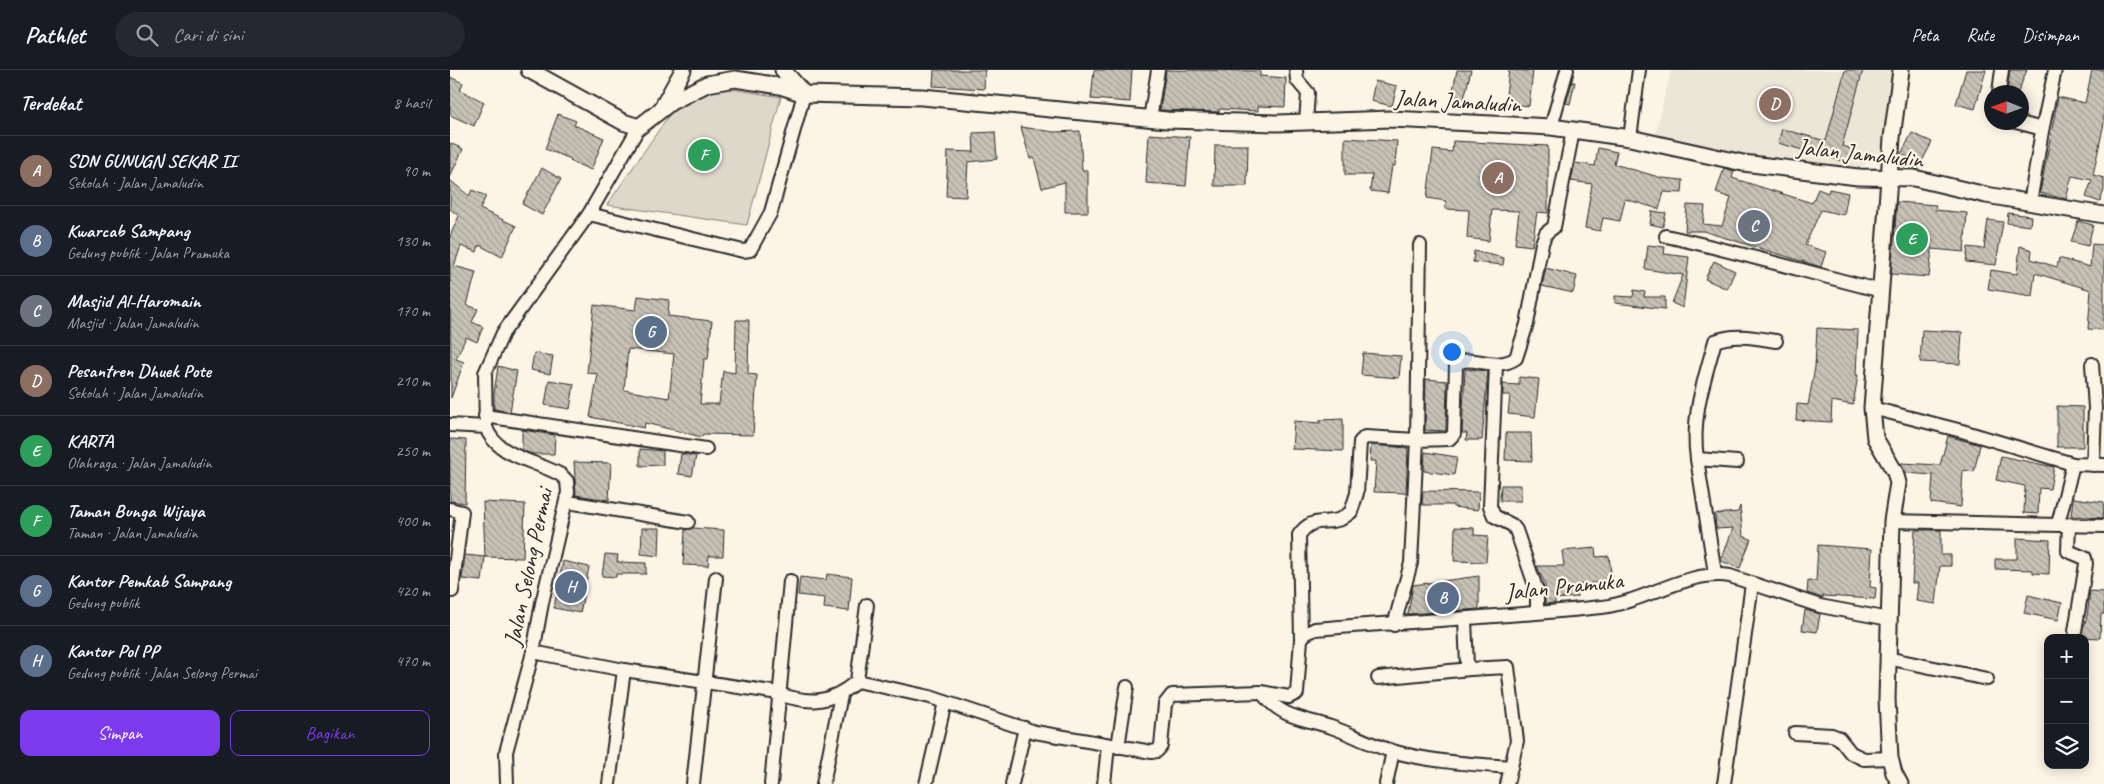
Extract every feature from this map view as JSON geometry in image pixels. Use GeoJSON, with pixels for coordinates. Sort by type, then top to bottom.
{"type":"FeatureCollection","features":[{"type":"Feature","properties":{"kind":"street"},"geometry":{"type":"LineString","coordinates":[[486,422],[485,373],[503,333],[589,214],[639,127],[623,122],[529,70]]}},
{"type":"Feature","properties":{"kind":"street","name":"Jalan Jamaludin"},"geometry":{"type":"LineString","coordinates":[[661,109],[683,70]]}},
{"type":"Feature","properties":{"kind":"street"},"geometry":{"type":"LineString","coordinates":[[589,214],[743,251],[750,250],[771,212],[804,94],[783,70]]}},
{"type":"Feature","properties":{"kind":"street"},"geometry":{"type":"LineString","coordinates":[[1150,118],[1158,70]]}},
{"type":"Feature","properties":{"kind":"street"},"geometry":{"type":"LineString","coordinates":[[1296,70],[1297,80],[1308,93],[1306,122]]}},
{"type":"Feature","properties":{"kind":"street"},"geometry":{"type":"LineString","coordinates":[[1551,127],[1567,70]]}},
{"type":"Feature","properties":{"kind":"street"},"geometry":{"type":"LineString","coordinates":[[1630,138],[1639,70]]}},
{"type":"Feature","properties":{"kind":"street"},"geometry":{"type":"LineString","coordinates":[[1900,784],[1894,773],[1890,758],[1887,700],[1892,521],[1898,483],[1895,472],[1878,447],[1875,438],[1872,408],[1889,177],[1901,70]]}},
{"type":"Feature","properties":{"kind":"street"},"geometry":{"type":"LineString","coordinates":[[2000,85],[2002,70]]}},
{"type":"Feature","properties":{"kind":"street"},"geometry":{"type":"LineString","coordinates":[[2030,203],[2042,131],[2055,70]]}},
{"type":"Feature","properties":{"kind":"street","name":"Jalan Jamaludin"},"geometry":{"type":"LineString","coordinates":[[639,127],[661,109],[714,81],[735,79],[759,82],[804,94],[922,97],[1150,118],[1306,122],[1392,119],[1551,127],[1630,138],[1742,164],[1858,177],[1914,178],[1986,195],[2104,215]]}},
{"type":"Feature","properties":{"kind":"street"},"geometry":{"type":"LineString","coordinates":[[2029,125],[2039,128],[2042,131]]}},
{"type":"Feature","properties":{"kind":"street"},"geometry":{"type":"LineString","coordinates":[[857,681],[885,685],[946,702],[1025,728],[1152,752],[1160,748],[1165,704],[1172,696],[1261,692],[1289,697],[1297,693],[1301,639],[1299,535],[1304,528],[1315,522],[1340,519],[1351,512],[1357,493],[1360,442],[1365,437],[1417,440],[1449,439],[1454,434],[1456,365],[1459,361],[1464,359],[1496,365],[1516,358],[1528,324],[1542,243],[1546,233],[1554,227],[1572,131]]}},
{"type":"Feature","properties":{"kind":"street"},"geometry":{"type":"LineString","coordinates":[[1666,236],[1726,249],[1791,269],[1882,291]]}},
{"type":"Feature","properties":{"kind":"street"},"geometry":{"type":"LineString","coordinates":[[1394,625],[1411,563],[1417,440],[1420,245]]}},
{"type":"Feature","properties":{"kind":"street"},"geometry":{"type":"LineString","coordinates":[[1715,574],[1696,459],[1694,441],[1695,415],[1715,341],[1723,338],[1746,336],[1776,341]]}},
{"type":"Feature","properties":{"kind":"street"},"geometry":{"type":"LineString","coordinates":[[1872,408],[1962,430],[2073,464],[2098,465],[2092,364]]}},
{"type":"Feature","properties":{"kind":"street"},"geometry":{"type":"LineString","coordinates":[[1496,365],[1490,506],[1494,516],[1512,525],[1516,530],[1538,591],[1537,611]]}},
{"type":"Feature","properties":{"kind":"street"},"geometry":{"type":"LineString","coordinates":[[450,425],[486,422],[706,449]]}},
{"type":"Feature","properties":{"kind":"street","name":"Jalan Selong Permai"},"geometry":{"type":"LineString","coordinates":[[486,422],[488,435],[509,452],[561,474],[568,481],[568,502],[542,603],[533,652],[506,752],[507,784]]}},
{"type":"Feature","properties":{"kind":"street"},"geometry":{"type":"LineString","coordinates":[[1696,459],[1737,462]]}},
{"type":"Feature","properties":{"kind":"street"},"geometry":{"type":"LineString","coordinates":[[2073,464],[2063,524],[2068,551],[2084,558],[2086,564],[2075,631]]}},
{"type":"Feature","properties":{"kind":"street"},"geometry":{"type":"LineString","coordinates":[[568,502],[688,522]]}},
{"type":"Feature","properties":{"kind":"street"},"geometry":{"type":"LineString","coordinates":[[450,509],[462,512],[451,595]]}},
{"type":"Feature","properties":{"kind":"street"},"geometry":{"type":"LineString","coordinates":[[1892,521],[2104,526]]}},
{"type":"Feature","properties":{"kind":"street","name":"Jalan Pramuka"},"geometry":{"type":"LineString","coordinates":[[1301,639],[1305,634],[1315,629],[1465,620],[1629,602],[1698,577],[1715,574],[1820,606],[1889,619]]}},
{"type":"Feature","properties":{"kind":"street"},"geometry":{"type":"LineString","coordinates":[[692,784],[702,683],[716,578]]}},
{"type":"Feature","properties":{"kind":"street"},"geometry":{"type":"LineString","coordinates":[[771,784],[790,581]]}},
{"type":"Feature","properties":{"kind":"street"},"geometry":{"type":"LineString","coordinates":[[1724,784],[1752,584]]}},
{"type":"Feature","properties":{"kind":"street"},"geometry":{"type":"LineString","coordinates":[[533,652],[624,670],[780,694],[794,699],[828,700],[841,695],[857,681],[867,604]]}},
{"type":"Feature","properties":{"kind":"street"},"geometry":{"type":"LineString","coordinates":[[1465,620],[1467,665],[1470,669]]}},
{"type":"Feature","properties":{"kind":"street"},"geometry":{"type":"LineString","coordinates":[[1888,658],[1987,679]]}},
{"type":"Feature","properties":{"kind":"street"},"geometry":{"type":"LineString","coordinates":[[1378,678],[1508,667],[1517,741],[1516,755],[1507,784]]}},
{"type":"Feature","properties":{"kind":"street"},"geometry":{"type":"LineString","coordinates":[[609,784],[624,670]]}},
{"type":"Feature","properties":{"kind":"street"},"geometry":{"type":"LineString","coordinates":[[1104,784],[1126,687]]}},
{"type":"Feature","properties":{"kind":"street"},"geometry":{"type":"LineString","coordinates":[[1261,692],[1272,705],[1286,714],[1333,728],[1393,751],[1469,764],[1511,767]]}},
{"type":"Feature","properties":{"kind":"street"},"geometry":{"type":"LineString","coordinates":[[823,784],[841,695]]}},
{"type":"Feature","properties":{"kind":"street"},"geometry":{"type":"LineString","coordinates":[[926,784],[946,702]]}},
{"type":"Feature","properties":{"kind":"street"},"geometry":{"type":"LineString","coordinates":[[1012,784],[1025,728]]}},
{"type":"Feature","properties":{"kind":"street"},"geometry":{"type":"LineString","coordinates":[[1795,733],[1832,735],[1839,738],[1851,753],[1864,759],[1890,758]]}},
{"type":"Feature","properties":{"kind":"street"},"geometry":{"type":"LineString","coordinates":[[1386,784],[1393,751]]}},
{"type":"Feature","properties":{"kind":"shaded area"},"geometry":{"type":"Polygon","coordinates":[[[1671,70],[1893,70],[1881,150],[1877,158],[1859,168],[1755,156],[1654,139],[1671,70]]]}},
{"type":"Feature","properties":{"kind":"shaded area"},"geometry":{"type":"Polygon","coordinates":[[[712,86],[781,97],[747,225],[607,205],[676,105],[712,86]]]}},
{"type":"Feature","properties":{"kind":"building"},"geometry":{"type":"Polygon","coordinates":[[[934,70],[985,70],[984,89],[933,86],[934,70]]]}},
{"type":"Feature","properties":{"kind":"building"},"geometry":{"type":"Polygon","coordinates":[[[1094,70],[1132,70],[1130,102],[1091,99],[1094,70]]]}},
{"type":"Feature","properties":{"kind":"building"},"geometry":{"type":"Polygon","coordinates":[[[1166,70],[1260,71],[1260,76],[1286,78],[1285,107],[1258,106],[1258,111],[1219,109],[1219,112],[1160,110],[1166,70]]]}},
{"type":"Feature","properties":{"kind":"building"},"geometry":{"type":"Polygon","coordinates":[[[1457,70],[1471,70],[1463,103],[1451,100],[1457,70]]]}},
{"type":"Feature","properties":{"kind":"building"},"geometry":{"type":"Polygon","coordinates":[[[1509,70],[1533,71],[1529,106],[1505,103],[1509,70]]]}},
{"type":"Feature","properties":{"kind":"building"},"geometry":{"type":"Polygon","coordinates":[[[1845,70],[1863,70],[1842,146],[1853,149],[1849,163],[1778,143],[1782,129],[1826,141],[1845,70]]]}},
{"type":"Feature","properties":{"kind":"building"},"geometry":{"type":"Polygon","coordinates":[[[1966,70],[1986,70],[1975,109],[1956,104],[1966,70]]]}},
{"type":"Feature","properties":{"kind":"building"},"geometry":{"type":"Polygon","coordinates":[[[2010,70],[2027,70],[2021,85],[2008,85],[2010,70]]]}},
{"type":"Feature","properties":{"kind":"building"},"geometry":{"type":"Polygon","coordinates":[[[2092,70],[2104,70],[2104,123],[2093,175],[2104,178],[2104,190],[2100,202],[2086,197],[2092,180],[2072,176],[2066,199],[2040,193],[2058,97],[2085,103],[2092,70]]]}},
{"type":"Feature","properties":{"kind":"building"},"geometry":{"type":"Polygon","coordinates":[[[450,77],[463,83],[460,90],[484,102],[474,126],[450,115],[450,77]]]}},
{"type":"Feature","properties":{"kind":"building"},"geometry":{"type":"Polygon","coordinates":[[[1375,81],[1397,86],[1392,106],[1371,101],[1375,81]]]}},
{"type":"Feature","properties":{"kind":"building"},"geometry":{"type":"Polygon","coordinates":[[[1572,82],[1575,82],[1570,104],[1566,103],[1572,82]]]}},
{"type":"Feature","properties":{"kind":"building"},"geometry":{"type":"Polygon","coordinates":[[[558,114],[576,121],[574,125],[604,138],[591,170],[570,161],[571,159],[545,149],[558,114]]]}},
{"type":"Feature","properties":{"kind":"building"},"geometry":{"type":"Polygon","coordinates":[[[1021,127],[1054,132],[1080,131],[1082,170],[1088,170],[1088,212],[1065,212],[1065,182],[1042,188],[1034,158],[1030,159],[1021,127]]]}},
{"type":"Feature","properties":{"kind":"building"},"geometry":{"type":"Polygon","coordinates":[[[995,132],[997,159],[968,162],[966,197],[946,196],[948,151],[974,152],[973,133],[995,132]]]}},
{"type":"Feature","properties":{"kind":"building"},"geometry":{"type":"Polygon","coordinates":[[[1912,133],[1932,142],[1918,169],[1907,164],[1910,158],[1901,154],[1912,133]]]}},
{"type":"Feature","properties":{"kind":"building"},"geometry":{"type":"Polygon","coordinates":[[[1149,134],[1190,137],[1186,186],[1146,183],[1149,134]]]}},
{"type":"Feature","properties":{"kind":"building"},"geometry":{"type":"Polygon","coordinates":[[[1345,138],[1397,141],[1395,166],[1392,166],[1388,193],[1370,191],[1372,175],[1345,175],[1345,138]]]}},
{"type":"Feature","properties":{"kind":"building"},"geometry":{"type":"Polygon","coordinates":[[[1453,141],[1548,146],[1548,213],[1537,212],[1532,246],[1515,244],[1519,211],[1492,210],[1489,241],[1467,238],[1469,210],[1445,209],[1446,201],[1427,198],[1433,150],[1452,152],[1453,141]]]}},
{"type":"Feature","properties":{"kind":"building"},"geometry":{"type":"Polygon","coordinates":[[[450,143],[463,149],[450,177],[450,143]]]}},
{"type":"Feature","properties":{"kind":"building"},"geometry":{"type":"Polygon","coordinates":[[[1215,145],[1248,145],[1247,186],[1214,186],[1215,145]]]}},
{"type":"Feature","properties":{"kind":"building"},"geometry":{"type":"Polygon","coordinates":[[[1598,148],[1617,152],[1614,164],[1662,178],[1683,180],[1682,193],[1664,192],[1659,209],[1625,199],[1620,221],[1603,218],[1600,231],[1585,228],[1592,184],[1571,181],[1575,163],[1595,166],[1598,148]]]}},
{"type":"Feature","properties":{"kind":"building"},"geometry":{"type":"Polygon","coordinates":[[[542,168],[561,179],[542,215],[522,204],[542,168]]]}},
{"type":"Feature","properties":{"kind":"building"},"geometry":{"type":"Polygon","coordinates":[[[1724,168],[1734,171],[1732,178],[1812,203],[1818,189],[1828,193],[1829,189],[1848,193],[1844,215],[1821,210],[1805,245],[1826,252],[1821,267],[1703,231],[1685,231],[1687,205],[1705,206],[1703,224],[1722,226],[1731,198],[1716,193],[1724,168]]]}},
{"type":"Feature","properties":{"kind":"building"},"geometry":{"type":"Polygon","coordinates":[[[450,180],[469,196],[472,190],[486,196],[480,209],[516,226],[502,257],[479,245],[477,252],[461,246],[454,266],[476,272],[467,305],[478,309],[472,322],[483,327],[477,342],[466,337],[456,359],[464,362],[451,398],[450,236],[459,216],[450,209],[450,180]]]}},
{"type":"Feature","properties":{"kind":"building"},"geometry":{"type":"Polygon","coordinates":[[[1897,202],[1936,205],[1935,210],[1967,213],[1964,252],[1932,249],[1929,277],[1891,274],[1897,202]]]}},
{"type":"Feature","properties":{"kind":"building"},"geometry":{"type":"Polygon","coordinates":[[[1652,211],[1666,213],[1663,227],[1650,224],[1652,211]]]}},
{"type":"Feature","properties":{"kind":"building"},"geometry":{"type":"Polygon","coordinates":[[[2008,213],[2031,216],[2030,226],[2007,223],[2008,213]]]}},
{"type":"Feature","properties":{"kind":"building"},"geometry":{"type":"Polygon","coordinates":[[[1988,220],[2003,222],[1996,265],[1966,262],[1968,247],[1984,249],[1988,220]]]}},
{"type":"Feature","properties":{"kind":"building"},"geometry":{"type":"Polygon","coordinates":[[[2078,221],[2093,225],[2088,246],[2071,242],[2078,221]]]}},
{"type":"Feature","properties":{"kind":"building"},"geometry":{"type":"Polygon","coordinates":[[[2092,244],[2104,245],[2104,330],[2088,329],[2091,290],[2035,273],[2032,296],[1988,289],[1991,270],[2017,274],[2020,246],[2032,250],[2031,259],[2057,267],[2059,258],[2090,267],[2092,244]]]}},
{"type":"Feature","properties":{"kind":"building"},"geometry":{"type":"Polygon","coordinates":[[[1648,245],[1665,247],[1664,254],[1689,257],[1683,308],[1672,303],[1683,275],[1645,269],[1648,245]]]}},
{"type":"Feature","properties":{"kind":"building"},"geometry":{"type":"Polygon","coordinates":[[[1474,251],[1504,258],[1503,265],[1473,262],[1474,251]]]}},
{"type":"Feature","properties":{"kind":"building"},"geometry":{"type":"Polygon","coordinates":[[[1714,261],[1735,271],[1727,289],[1705,279],[1714,261]]]}},
{"type":"Feature","properties":{"kind":"building"},"geometry":{"type":"Polygon","coordinates":[[[1546,268],[1577,276],[1573,293],[1542,286],[1546,268]]]}},
{"type":"Feature","properties":{"kind":"building"},"geometry":{"type":"Polygon","coordinates":[[[1634,290],[1645,292],[1644,297],[1665,297],[1665,309],[1615,303],[1615,296],[1633,297],[1634,290]]]}},
{"type":"Feature","properties":{"kind":"building"},"geometry":{"type":"Polygon","coordinates":[[[638,296],[669,300],[668,316],[712,321],[708,359],[704,359],[700,404],[719,404],[723,371],[735,373],[736,320],[749,320],[748,374],[757,375],[753,435],[703,434],[702,437],[645,423],[644,428],[590,417],[598,374],[587,373],[594,305],[636,310],[638,296]],[[628,349],[624,390],[669,398],[674,354],[628,349]]]}},
{"type":"Feature","properties":{"kind":"building"},"geometry":{"type":"Polygon","coordinates":[[[1817,328],[1858,330],[1856,375],[1858,375],[1853,405],[1832,401],[1831,422],[1796,420],[1797,404],[1808,405],[1815,367],[1817,328]]]}},
{"type":"Feature","properties":{"kind":"building"},"geometry":{"type":"Polygon","coordinates":[[[1922,330],[1962,332],[1960,364],[1920,362],[1922,330]]]}},
{"type":"Feature","properties":{"kind":"building"},"geometry":{"type":"Polygon","coordinates":[[[534,353],[553,356],[550,374],[531,370],[534,353]]]}},
{"type":"Feature","properties":{"kind":"building"},"geometry":{"type":"Polygon","coordinates":[[[1363,353],[1401,356],[1399,378],[1361,375],[1363,353]]]}},
{"type":"Feature","properties":{"kind":"building"},"geometry":{"type":"Polygon","coordinates":[[[498,366],[517,371],[510,412],[494,409],[498,366]]]}},
{"type":"Feature","properties":{"kind":"building"},"geometry":{"type":"Polygon","coordinates":[[[1465,369],[1488,371],[1482,440],[1466,440],[1467,433],[1462,433],[1465,369]]]}},
{"type":"Feature","properties":{"kind":"building"},"geometry":{"type":"Polygon","coordinates":[[[1519,377],[1539,379],[1535,417],[1508,414],[1510,395],[1503,395],[1503,384],[1519,385],[1519,377]]]}},
{"type":"Feature","properties":{"kind":"building"},"geometry":{"type":"Polygon","coordinates":[[[1426,379],[1447,381],[1446,431],[1425,430],[1426,379]]]}},
{"type":"Feature","properties":{"kind":"building"},"geometry":{"type":"Polygon","coordinates":[[[549,380],[574,384],[570,409],[545,405],[549,380]]]}},
{"type":"Feature","properties":{"kind":"building"},"geometry":{"type":"Polygon","coordinates":[[[2057,406],[2083,407],[2083,447],[2057,447],[2057,406]]]}},
{"type":"Feature","properties":{"kind":"building"},"geometry":{"type":"Polygon","coordinates":[[[1343,419],[1343,451],[1292,449],[1294,421],[1320,423],[1320,420],[1343,419]]]}},
{"type":"Feature","properties":{"kind":"building"},"geometry":{"type":"Polygon","coordinates":[[[522,430],[555,435],[554,454],[532,454],[522,450],[522,430]]]}},
{"type":"Feature","properties":{"kind":"building"},"geometry":{"type":"Polygon","coordinates":[[[1506,433],[1531,433],[1532,461],[1505,460],[1506,433]]]}},
{"type":"Feature","properties":{"kind":"building"},"geometry":{"type":"Polygon","coordinates":[[[1948,436],[1980,445],[1974,472],[1963,470],[1961,507],[1931,503],[1933,475],[1905,473],[1901,463],[1940,465],[1948,436]]]}},
{"type":"Feature","properties":{"kind":"building"},"geometry":{"type":"Polygon","coordinates":[[[450,439],[466,440],[465,503],[450,501],[450,439]]]}},
{"type":"Feature","properties":{"kind":"building"},"geometry":{"type":"Polygon","coordinates":[[[1371,445],[1408,448],[1406,493],[1374,492],[1376,461],[1370,461],[1371,445]]]}},
{"type":"Feature","properties":{"kind":"building"},"geometry":{"type":"Polygon","coordinates":[[[640,449],[663,451],[663,465],[640,466],[640,449]]]}},
{"type":"Feature","properties":{"kind":"building"},"geometry":{"type":"Polygon","coordinates":[[[1425,452],[1457,457],[1454,475],[1424,471],[1425,452]]]}},
{"type":"Feature","properties":{"kind":"building"},"geometry":{"type":"Polygon","coordinates":[[[681,454],[696,456],[692,476],[678,474],[681,454]]]}},
{"type":"Feature","properties":{"kind":"building"},"geometry":{"type":"Polygon","coordinates":[[[2001,456],[2054,467],[2050,489],[2039,488],[2038,514],[2024,513],[2025,486],[1996,480],[2001,456]]]}},
{"type":"Feature","properties":{"kind":"building"},"geometry":{"type":"Polygon","coordinates":[[[574,462],[611,463],[609,500],[576,495],[574,462]]]}},
{"type":"Feature","properties":{"kind":"building"},"geometry":{"type":"Polygon","coordinates":[[[1501,485],[1521,485],[1521,501],[1500,501],[1501,485]]]}},
{"type":"Feature","properties":{"kind":"building"},"geometry":{"type":"Polygon","coordinates":[[[1423,491],[1479,492],[1478,510],[1453,507],[1453,505],[1422,505],[1423,491]]]}},
{"type":"Feature","properties":{"kind":"building"},"geometry":{"type":"Polygon","coordinates":[[[2073,498],[2104,502],[2103,518],[2071,516],[2073,498]]]}},
{"type":"Feature","properties":{"kind":"building"},"geometry":{"type":"Polygon","coordinates":[[[483,502],[525,504],[523,558],[485,557],[483,502]]]}},
{"type":"Feature","properties":{"kind":"building"},"geometry":{"type":"Polygon","coordinates":[[[1740,506],[1743,536],[1751,539],[1740,568],[1721,561],[1733,528],[1716,529],[1715,514],[1738,512],[1740,506]]]}},
{"type":"Feature","properties":{"kind":"building"},"geometry":{"type":"Polygon","coordinates":[[[1455,527],[1474,528],[1474,535],[1488,536],[1486,562],[1454,561],[1455,527]]]}},
{"type":"Feature","properties":{"kind":"building"},"geometry":{"type":"Polygon","coordinates":[[[642,528],[660,528],[659,556],[641,554],[642,528]]]}},
{"type":"Feature","properties":{"kind":"building"},"geometry":{"type":"Polygon","coordinates":[[[693,528],[724,530],[723,556],[709,556],[708,566],[683,565],[685,530],[693,528]]]}},
{"type":"Feature","properties":{"kind":"building"},"geometry":{"type":"Polygon","coordinates":[[[1915,530],[1941,530],[1941,555],[1951,555],[1951,566],[1940,566],[1936,604],[1916,601],[1918,583],[1912,583],[1915,530]]]}},
{"type":"Feature","properties":{"kind":"building"},"geometry":{"type":"Polygon","coordinates":[[[2017,538],[2050,540],[2049,574],[2033,573],[2033,570],[1995,569],[1995,559],[2017,559],[2017,538]]]}},
{"type":"Feature","properties":{"kind":"building"},"geometry":{"type":"Polygon","coordinates":[[[1818,545],[1872,549],[1870,587],[1876,588],[1875,599],[1823,596],[1823,598],[1807,593],[1808,581],[1816,581],[1818,545]]]}},
{"type":"Feature","properties":{"kind":"building"},"geometry":{"type":"Polygon","coordinates":[[[1595,548],[1596,557],[1609,556],[1612,581],[1576,585],[1577,597],[1555,599],[1555,603],[1545,604],[1545,585],[1537,566],[1564,566],[1562,551],[1595,548]]]}},
{"type":"Feature","properties":{"kind":"building"},"geometry":{"type":"Polygon","coordinates":[[[605,554],[618,555],[617,562],[646,563],[646,574],[616,574],[616,577],[602,576],[605,554]]]}},
{"type":"Feature","properties":{"kind":"building"},"geometry":{"type":"Polygon","coordinates":[[[465,555],[485,557],[482,581],[462,579],[465,555]]]}},
{"type":"Feature","properties":{"kind":"building"},"geometry":{"type":"Polygon","coordinates":[[[563,561],[589,567],[580,613],[554,608],[563,561]]]}},
{"type":"Feature","properties":{"kind":"building"},"geometry":{"type":"Polygon","coordinates":[[[827,574],[852,577],[849,611],[824,608],[825,598],[798,595],[800,577],[826,580],[827,574]]]}},
{"type":"Feature","properties":{"kind":"building"},"geometry":{"type":"Polygon","coordinates":[[[1479,576],[1479,609],[1408,614],[1413,585],[1479,576]]]}},
{"type":"Feature","properties":{"kind":"building"},"geometry":{"type":"Polygon","coordinates":[[[2090,591],[2104,592],[2104,614],[2101,614],[2100,638],[2089,637],[2089,634],[2081,634],[2087,617],[2090,591]]]}},
{"type":"Feature","properties":{"kind":"building"},"geometry":{"type":"Polygon","coordinates":[[[2028,595],[2062,603],[2058,620],[2024,613],[2028,595]]]}},
{"type":"Feature","properties":{"kind":"building"},"geometry":{"type":"Polygon","coordinates":[[[1805,610],[1820,614],[1817,632],[1802,630],[1805,610]]]}},
{"type":"Feature","properties":{"kind":"place","name":"Pesantren Dhuek Pote"},"geometry":{"type":"Point","coordinates":[1775,104]}},
{"type":"Feature","properties":{"kind":"place","name":"Taman Bunga Wijaya"},"geometry":{"type":"Point","coordinates":[704,155]}},
{"type":"Feature","properties":{"kind":"place","name":"SDN GUNUGN SEKAR II"},"geometry":{"type":"Point","coordinates":[1498,178]}},
{"type":"Feature","properties":{"kind":"place","name":"Masjid Al-Haromain"},"geometry":{"type":"Point","coordinates":[1754,226]}},
{"type":"Feature","properties":{"kind":"place","name":"KARTA"},"geometry":{"type":"Point","coordinates":[1912,239]}},
{"type":"Feature","properties":{"kind":"place","name":"Kantor Pemkab Sampang"},"geometry":{"type":"Point","coordinates":[651,332]}},
{"type":"Feature","properties":{"kind":"place","name":"Kantor Pol PP"},"geometry":{"type":"Point","coordinates":[571,587]}},
{"type":"Feature","properties":{"kind":"place","name":"Kwarcab Sampang"},"geometry":{"type":"Point","coordinates":[1443,598]}}]}
